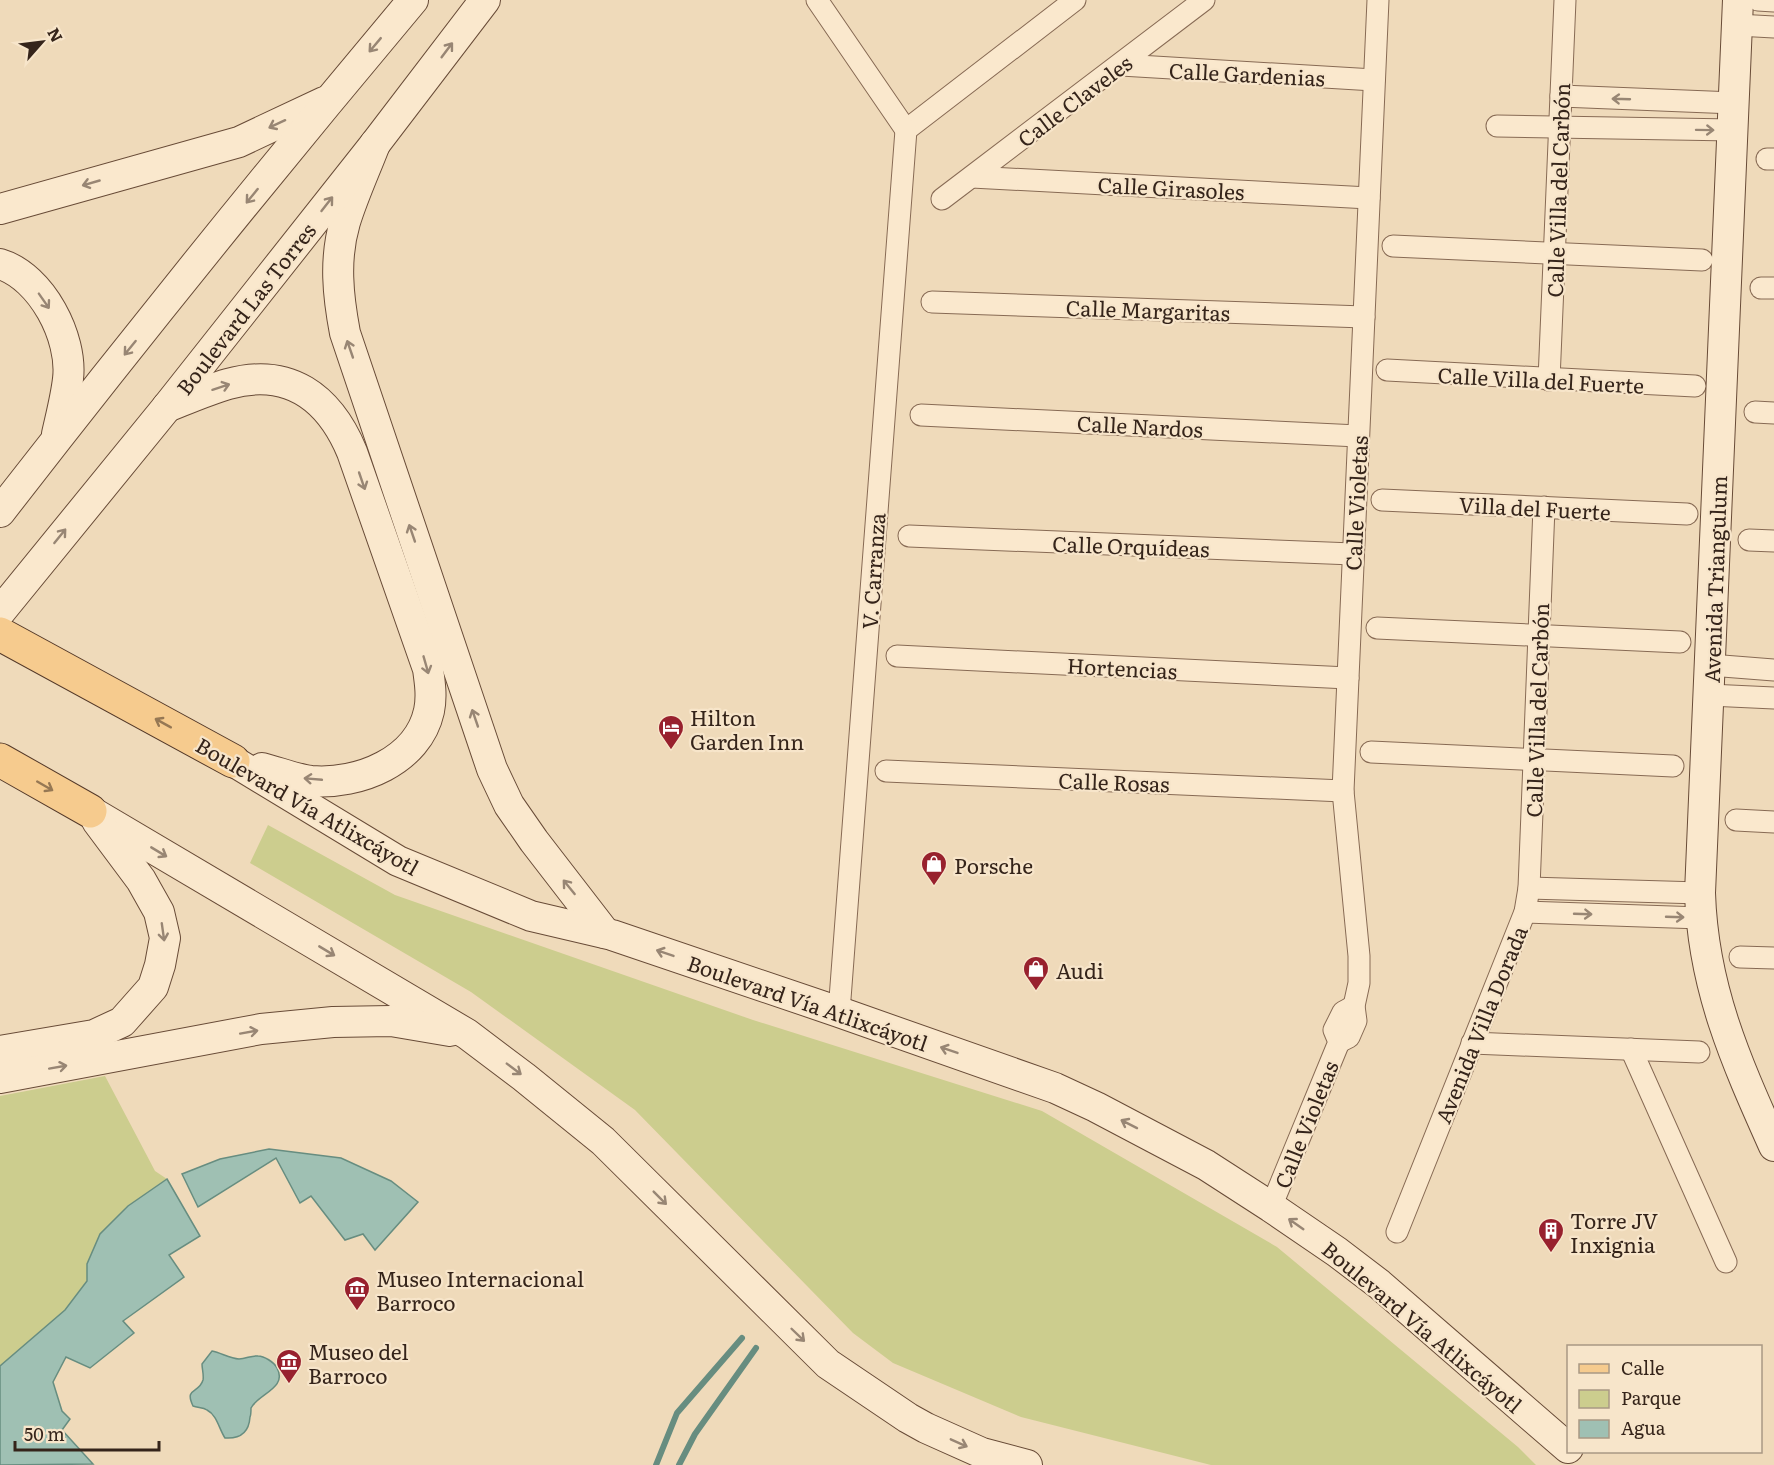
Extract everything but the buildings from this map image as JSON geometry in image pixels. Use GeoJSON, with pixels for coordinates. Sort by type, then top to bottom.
{"type":"FeatureCollection","features":[{"type":"Feature","properties":{"kind":"main road"},"geometry":{"type":"LineString","coordinates":[[0,512],[330,100],[413,0]]}},
{"type":"Feature","properties":{"kind":"main road","name":"Boulevard Las Torres"},"geometry":{"type":"LineString","coordinates":[[0,612],[167,407],[375,144],[485,0]]}},
{"type":"Feature","properties":{"kind":"main road","name":"Avenida Triangulum"},"geometry":{"type":"LineString","coordinates":[[1737,13],[1701,905],[1706,956],[1714,996],[1733,1052],[1774,1146]]}},
{"type":"Feature","properties":{"kind":"main road"},"geometry":{"type":"LineString","coordinates":[[0,209],[239,142],[330,100]]}},
{"type":"Feature","properties":{"kind":"main road"},"geometry":{"type":"LineString","coordinates":[[375,144],[345,223],[338,264],[339,298],[345,333],[492,769],[509,805],[605,933]]}},
{"type":"Feature","properties":{"kind":"main road"},"geometry":{"type":"LineString","coordinates":[[0,264],[26,279],[42,296],[56,318],[64,339],[68,359],[68,379],[56,440]]}},
{"type":"Feature","properties":{"kind":"main road"},"geometry":{"type":"LineString","coordinates":[[167,407],[229,384],[251,380],[275,380],[297,387],[316,399],[332,414],[344,432],[352,452],[428,669],[431,690],[430,710],[422,731],[409,750],[392,763],[353,777],[311,781],[233,761]]}},
{"type":"Feature","properties":{"kind":"main road","name":"Boulevard Vía Atlixcáyotl"},"geometry":{"type":"LineString","coordinates":[[0,634],[233,761],[398,861],[531,916],[605,933],[839,1012],[1055,1088],[1096,1107],[1206,1165],[1337,1252],[1379,1284],[1567,1446]]}},
{"type":"Feature","properties":{"kind":"main road"},"geometry":{"type":"LineString","coordinates":[[0,760],[467,1034],[603,1141],[828,1364],[926,1428],[982,1453],[1027,1465]]}},
{"type":"Feature","properties":{"kind":"main road"},"geometry":{"type":"LineString","coordinates":[[0,1051],[94,1035],[122,1022],[153,987],[165,938],[159,912],[141,880],[90,811]]}},
{"type":"Feature","properties":{"kind":"main road"},"geometry":{"type":"LineString","coordinates":[[0,1078],[261,1029],[333,1022],[391,1022],[467,1034]]}},
{"type":"Feature","properties":{"kind":"main road"},"geometry":{"type":"LineString","coordinates":[[1574,1453],[1588,1465]]}},
{"type":"Feature","properties":{"kind":"street"},"geometry":{"type":"LineString","coordinates":[[817,0],[906,130],[1075,0]]}},
{"type":"Feature","properties":{"kind":"street","name":"Calle Claveles"},"geometry":{"type":"LineString","coordinates":[[942,199],[1204,0]]}},
{"type":"Feature","properties":{"kind":"street","name":"Calle Violetas"},"geometry":{"type":"LineString","coordinates":[[1271,1207],[1339,1042],[1349,1037],[1356,1021],[1354,1006],[1359,983],[1359,956],[1343,791],[1378,0]]}},
{"type":"Feature","properties":{"kind":"street","name":"Calle Villa del Carbón"},"geometry":{"type":"LineString","coordinates":[[1550,380],[1565,0]]}},
{"type":"Feature","properties":{"kind":"street"},"geometry":{"type":"LineString","coordinates":[[1758,0],[1774,1]]}},
{"type":"Feature","properties":{"kind":"street"},"geometry":{"type":"LineString","coordinates":[[1737,13],[1774,27]]}},
{"type":"Feature","properties":{"kind":"street","name":"Calle Gardenias"},"geometry":{"type":"LineString","coordinates":[[1121,65],[1374,80]]}},
{"type":"Feature","properties":{"kind":"street"},"geometry":{"type":"LineString","coordinates":[[1561,96],[1733,117]]}},
{"type":"Feature","properties":{"kind":"street"},"geometry":{"type":"LineString","coordinates":[[1497,126],[1560,127],[1733,117]]}},
{"type":"Feature","properties":{"kind":"street","name":"V. Carranza"},"geometry":{"type":"LineString","coordinates":[[839,1012],[906,130]]}},
{"type":"Feature","properties":{"kind":"street","name":"Calle Girasoles"},"geometry":{"type":"LineString","coordinates":[[972,177],[1369,198]]}},
{"type":"Feature","properties":{"kind":"street"},"geometry":{"type":"LineString","coordinates":[[1393,246],[1702,260]]}},
{"type":"Feature","properties":{"kind":"street","name":"Calle Margaritas"},"geometry":{"type":"LineString","coordinates":[[932,302],[1364,317]]}},
{"type":"Feature","properties":{"kind":"street","name":"Calle Villa del Fuerte"},"geometry":{"type":"LineString","coordinates":[[1387,370],[1695,386]]}},
{"type":"Feature","properties":{"kind":"street","name":"Calle Nardos"},"geometry":{"type":"LineString","coordinates":[[921,415],[1358,436]]}},
{"type":"Feature","properties":{"kind":"street","name":"Villa del Fuerte"},"geometry":{"type":"LineString","coordinates":[[1382,500],[1688,514]]}},
{"type":"Feature","properties":{"kind":"street","name":"Calle Villa del Carbón"},"geometry":{"type":"LineString","coordinates":[[1525,912],[1529,888],[1544,507]]}},
{"type":"Feature","properties":{"kind":"street","name":"Calle Orquídeas"},"geometry":{"type":"LineString","coordinates":[[909,536],[1353,554]]}},
{"type":"Feature","properties":{"kind":"street"},"geometry":{"type":"LineString","coordinates":[[1749,540],[1774,541]]}},
{"type":"Feature","properties":{"kind":"street"},"geometry":{"type":"LineString","coordinates":[[1377,628],[1680,642]]}},
{"type":"Feature","properties":{"kind":"street","name":"Hortencias"},"geometry":{"type":"LineString","coordinates":[[897,656],[1348,678]]}},
{"type":"Feature","properties":{"kind":"street"},"geometry":{"type":"LineString","coordinates":[[1710,665],[1774,670]]}},
{"type":"Feature","properties":{"kind":"street"},"geometry":{"type":"LineString","coordinates":[[1709,695],[1774,698]]}},
{"type":"Feature","properties":{"kind":"street"},"geometry":{"type":"LineString","coordinates":[[1371,752],[1673,765]]}},
{"type":"Feature","properties":{"kind":"street","name":"Calle Rosas"},"geometry":{"type":"LineString","coordinates":[[886,771],[1343,791]]}},
{"type":"Feature","properties":{"kind":"street"},"geometry":{"type":"LineString","coordinates":[[1737,820],[1774,822]]}},
{"type":"Feature","properties":{"kind":"street"},"geometry":{"type":"LineString","coordinates":[[1529,888],[1701,905]]}},
{"type":"Feature","properties":{"kind":"street","name":"Avenida Villa Dorada"},"geometry":{"type":"LineString","coordinates":[[1397,1232],[1525,912],[1701,905]]}},
{"type":"Feature","properties":{"kind":"street"},"geometry":{"type":"LineString","coordinates":[[1740,957],[1774,958]]}},
{"type":"Feature","properties":{"kind":"street"},"geometry":{"type":"LineString","coordinates":[[1472,1043],[1699,1052]]}},
{"type":"Feature","properties":{"kind":"street"},"geometry":{"type":"LineString","coordinates":[[1631,1049],[1726,1262]]}},
{"type":"Feature","properties":{"kind":"green space"},"geometry":{"type":"Polygon","coordinates":[[[268,825],[395,895],[753,1020],[1042,1111],[1277,1247],[1518,1447],[1536,1465],[1211,1465],[1021,1417],[893,1363],[853,1333],[635,1110],[471,992],[250,863],[268,825]]]}},
{"type":"Feature","properties":{"kind":"green space"},"geometry":{"type":"Polygon","coordinates":[[[105,1076],[155,1171],[167,1179],[128,1206],[87,1264],[87,1281],[65,1310],[0,1366],[0,1096],[105,1076]]]}},
{"type":"Feature","properties":{"kind":"water"},"geometry":{"type":"Polygon","coordinates":[[[269,1149],[341,1158],[391,1181],[418,1202],[375,1250],[363,1234],[345,1240],[311,1196],[300,1203],[276,1158],[198,1207],[182,1174],[220,1159],[269,1149]]]}},
{"type":"Feature","properties":{"kind":"water"},"geometry":{"type":"Polygon","coordinates":[[[167,1179],[200,1236],[169,1255],[184,1277],[123,1321],[134,1333],[90,1368],[66,1357],[53,1382],[62,1411],[70,1419],[62,1430],[93,1464],[0,1465],[0,1366],[65,1310],[87,1281],[87,1264],[100,1234],[128,1206],[167,1179]]]}},
{"type":"Feature","properties":{"kind":"water"},"geometry":{"type":"Polygon","coordinates":[[[212,1351],[239,1359],[263,1357],[277,1368],[279,1381],[251,1408],[248,1427],[239,1436],[225,1438],[213,1415],[205,1409],[193,1406],[191,1400],[191,1393],[203,1380],[202,1364],[212,1351]]]}},
{"type":"Feature","properties":{"kind":"waterway"},"geometry":{"type":"LineString","coordinates":[[656,1465],[677,1413],[742,1338]]}},
{"type":"Feature","properties":{"kind":"waterway"},"geometry":{"type":"LineString","coordinates":[[679,1465],[695,1434],[756,1348]]}},
{"type":"Feature","properties":{"kind":"place","name":"Hilton Garden Inn"},"geometry":{"type":"Point","coordinates":[671,751]}},
{"type":"Feature","properties":{"kind":"place","name":"Porsche"},"geometry":{"type":"Point","coordinates":[934,887]}},
{"type":"Feature","properties":{"kind":"place","name":"Audi"},"geometry":{"type":"Point","coordinates":[1036,992]}},
{"type":"Feature","properties":{"kind":"place","name":"Torre JV Inxignia"},"geometry":{"type":"Point","coordinates":[1551,1254]}},
{"type":"Feature","properties":{"kind":"place","name":"Museo Internacional Barroco"},"geometry":{"type":"Point","coordinates":[357,1312]}},
{"type":"Feature","properties":{"kind":"place","name":"Museo del Barroco"},"geometry":{"type":"Point","coordinates":[289,1385]}}]}
